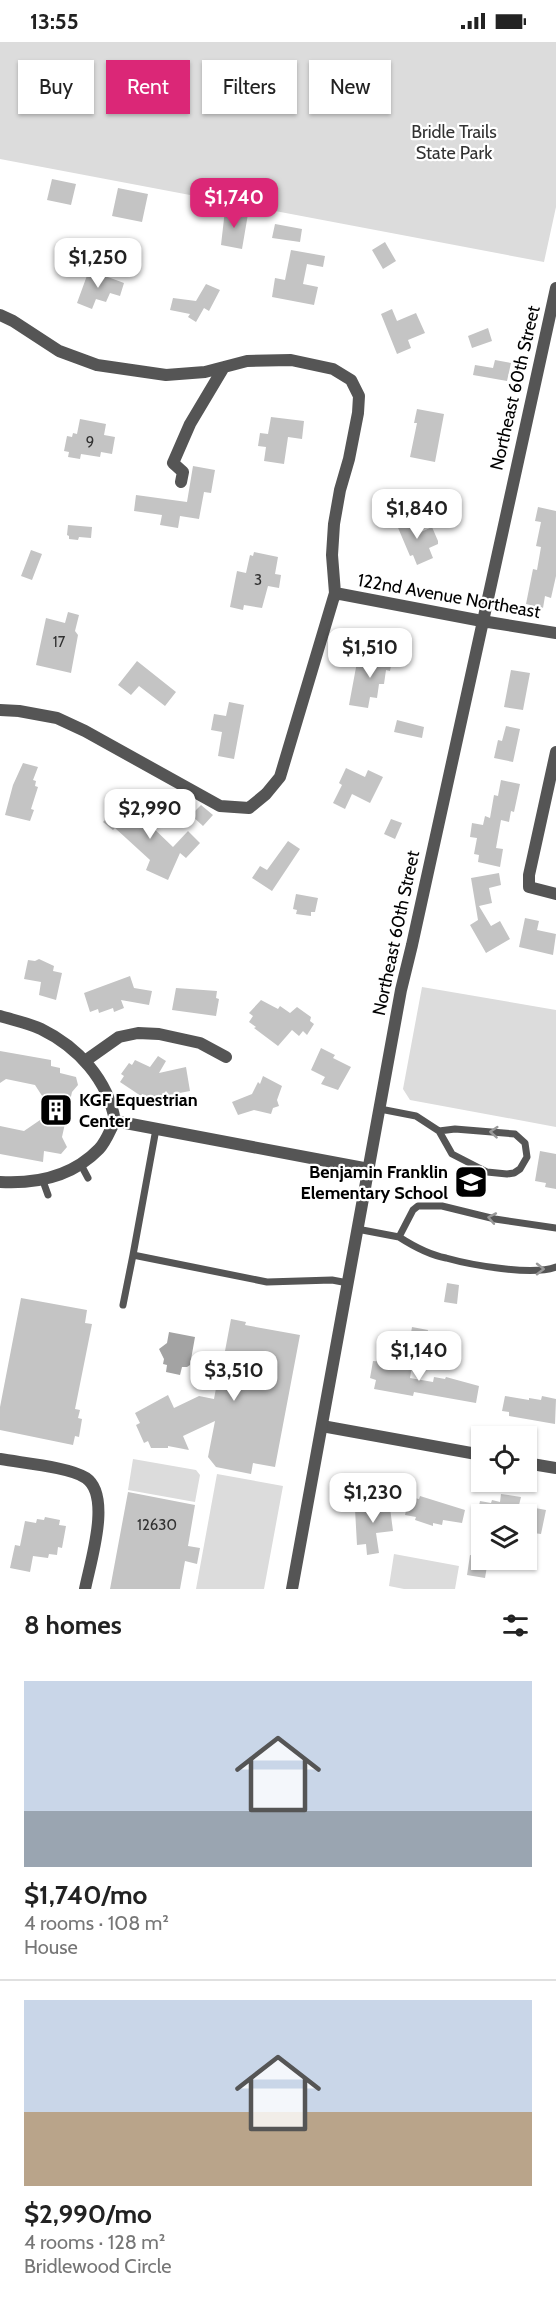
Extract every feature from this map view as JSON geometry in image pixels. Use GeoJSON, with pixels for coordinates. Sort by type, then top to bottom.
{"type":"FeatureCollection","features":[{"type":"Feature","properties":{"kind":"street","name":"Northeast 60th Street"},"geometry":{"type":"LineString","coordinates":[[292,1589],[404,977],[556,288]]}},
{"type":"Feature","properties":{"kind":"street"},"geometry":{"type":"LineString","coordinates":[[0,315],[59,351],[98,365],[166,375],[205,372],[247,361],[291,360],[333,369],[351,380],[359,396],[358,413],[334,524],[332,555],[335,594],[280,777],[266,794],[249,808],[220,806],[57,717],[0,710]]}},
{"type":"Feature","properties":{"kind":"street"},"geometry":{"type":"LineString","coordinates":[[181,482],[183,472],[173,463],[190,424],[224,367]]}},
{"type":"Feature","properties":{"kind":"street","name":"122nd Avenue Northeast"},"geometry":{"type":"LineString","coordinates":[[335,594],[556,633]]}},
{"type":"Feature","properties":{"kind":"street"},"geometry":{"type":"LineString","coordinates":[[556,752],[529,875],[529,888],[556,894]]}},
{"type":"Feature","properties":{"kind":"street"},"geometry":{"type":"LineString","coordinates":[[0,1016],[40,1029],[72,1049],[85,1061],[103,1085],[112,1104],[115,1121],[99,1149],[80,1163],[44,1181],[0,1182]]}},
{"type":"Feature","properties":{"kind":"street"},"geometry":{"type":"LineString","coordinates":[[85,1061],[119,1037],[138,1033],[159,1034],[200,1043],[226,1057]]}},
{"type":"Feature","properties":{"kind":"street"},"geometry":{"type":"LineString","coordinates":[[115,1121],[369,1169]]}},
{"type":"Feature","properties":{"kind":"street"},"geometry":{"type":"LineString","coordinates":[[322,1426],[471,1453]]}},
{"type":"Feature","properties":{"kind":"street"},"geometry":{"type":"LineString","coordinates":[[0,1459],[76,1473],[88,1479],[99,1501],[98,1521],[85,1589]]}},
{"type":"Feature","properties":{"kind":"street"},"geometry":{"type":"LineString","coordinates":[[537,1465],[556,1468]]}},
{"type":"Feature","properties":{"kind":"lane"},"geometry":{"type":"LineString","coordinates":[[380,1109],[416,1116],[439,1131],[453,1154],[487,1172],[514,1173],[520,1169],[527,1157],[525,1143],[514,1134],[455,1129],[439,1131]]}},
{"type":"Feature","properties":{"kind":"lane"},"geometry":{"type":"LineString","coordinates":[[123,1305],[156,1129]]}},
{"type":"Feature","properties":{"kind":"lane"},"geometry":{"type":"LineString","coordinates":[[80,1163],[88,1178]]}},
{"type":"Feature","properties":{"kind":"lane"},"geometry":{"type":"LineString","coordinates":[[44,1181],[48,1196]]}},
{"type":"Feature","properties":{"kind":"lane"},"geometry":{"type":"LineString","coordinates":[[399,1237],[418,1206],[442,1206],[495,1219],[556,1228]]}},
{"type":"Feature","properties":{"kind":"lane"},"geometry":{"type":"LineString","coordinates":[[357,1229],[399,1237],[444,1258],[500,1268],[548,1269],[556,1267]]}},
{"type":"Feature","properties":{"kind":"lane"},"geometry":{"type":"LineString","coordinates":[[133,1254],[267,1282],[332,1280],[348,1283]]}},
{"type":"Feature","properties":{"kind":"green space","name":"Bridle Trails State Park"},"geometry":{"type":"Polygon","coordinates":[[[0,42],[556,42],[556,207],[544,262],[0,159],[0,42]]]}},
{"type":"Feature","properties":{"kind":"green space"},"geometry":{"type":"Polygon","coordinates":[[[422,987],[556,1010],[556,1127],[410,1100],[403,1089],[422,987]]]}},
{"type":"Feature","properties":{"kind":"green space"},"geometry":{"type":"Polygon","coordinates":[[[133,1459],[196,1470],[200,1475],[195,1502],[128,1490],[133,1459]]]}},
{"type":"Feature","properties":{"kind":"green space"},"geometry":{"type":"Polygon","coordinates":[[[217,1474],[283,1486],[264,1589],[196,1589],[217,1474]]]}},
{"type":"Feature","properties":{"kind":"green space"},"geometry":{"type":"Polygon","coordinates":[[[394,1554],[459,1566],[455,1589],[404,1589],[389,1586],[394,1554]]]}},
{"type":"Feature","properties":{"kind":"shaded area"},"geometry":{"type":"Polygon","coordinates":[[[169,1332],[195,1337],[190,1365],[182,1367],[180,1375],[166,1372],[167,1365],[163,1364],[164,1359],[159,1349],[167,1343],[169,1332]]]}},
{"type":"Feature","properties":{"kind":"building"},"geometry":{"type":"Polygon","coordinates":[[[52,179],[76,184],[71,205],[47,200],[52,179]]]}},
{"type":"Feature","properties":{"kind":"building"},"geometry":{"type":"Polygon","coordinates":[[[118,188],[148,194],[142,222],[112,216],[118,188]]]}},
{"type":"Feature","properties":{"kind":"building"},"geometry":{"type":"Polygon","coordinates":[[[225,210],[248,214],[242,249],[221,245],[225,210]]]}},
{"type":"Feature","properties":{"kind":"building"},"geometry":{"type":"Polygon","coordinates":[[[275,224],[302,229],[300,242],[272,238],[275,224]]]}},
{"type":"Feature","properties":{"kind":"building"},"geometry":{"type":"Polygon","coordinates":[[[385,242],[396,261],[383,269],[372,250],[385,242]]]}},
{"type":"Feature","properties":{"kind":"building"},"geometry":{"type":"Polygon","coordinates":[[[291,250],[325,256],[323,267],[307,264],[303,284],[318,287],[314,305],[272,297],[275,278],[285,280],[291,250]]]}},
{"type":"Feature","properties":{"kind":"building"},"geometry":{"type":"Polygon","coordinates":[[[89,270],[124,283],[120,296],[110,293],[106,302],[96,299],[92,309],[77,303],[89,270]]]}},
{"type":"Feature","properties":{"kind":"building"},"geometry":{"type":"Polygon","coordinates":[[[206,284],[220,290],[209,311],[204,308],[196,322],[188,317],[190,314],[170,310],[173,298],[196,301],[206,284]]]}},
{"type":"Feature","properties":{"kind":"building"},"geometry":{"type":"Polygon","coordinates":[[[392,309],[397,321],[416,313],[425,333],[408,340],[411,348],[397,354],[381,314],[392,309]]]}},
{"type":"Feature","properties":{"kind":"building"},"geometry":{"type":"Polygon","coordinates":[[[488,328],[492,341],[472,348],[468,336],[488,328]]]}},
{"type":"Feature","properties":{"kind":"building"},"geometry":{"type":"Polygon","coordinates":[[[495,360],[511,363],[507,381],[473,375],[475,365],[493,368],[495,360]]]}},
{"type":"Feature","properties":{"kind":"building"},"geometry":{"type":"Polygon","coordinates":[[[417,409],[444,414],[435,462],[410,457],[417,423],[414,423],[417,409]]]}},
{"type":"Feature","properties":{"kind":"building"},"geometry":{"type":"Polygon","coordinates":[[[271,417],[304,421],[302,439],[288,437],[284,464],[264,461],[266,447],[258,446],[260,433],[268,434],[271,417]]]}},
{"type":"Feature","properties":{"kind":"building"},"geometry":{"type":"Polygon","coordinates":[[[80,419],[106,424],[104,435],[115,437],[112,454],[101,452],[100,457],[81,454],[80,459],[68,457],[69,452],[64,451],[67,436],[72,437],[73,433],[77,434],[80,419]]]}},
{"type":"Feature","properties":{"kind":"building"},"geometry":{"type":"Polygon","coordinates":[[[193,466],[215,470],[211,493],[204,492],[199,519],[180,516],[178,528],[160,525],[162,515],[134,511],[136,495],[187,502],[193,466]]]}},
{"type":"Feature","properties":{"kind":"building"},"geometry":{"type":"Polygon","coordinates":[[[538,507],[556,511],[556,576],[551,598],[545,596],[543,608],[526,604],[533,569],[537,570],[541,547],[536,546],[541,522],[535,521],[538,507]]]}},
{"type":"Feature","properties":{"kind":"building"},"geometry":{"type":"Polygon","coordinates":[[[414,515],[421,532],[432,527],[438,541],[438,544],[429,548],[433,558],[417,565],[413,555],[410,556],[396,523],[414,515]]]}},
{"type":"Feature","properties":{"kind":"building"},"geometry":{"type":"Polygon","coordinates":[[[68,525],[92,527],[91,538],[69,539],[68,525]]]}},
{"type":"Feature","properties":{"kind":"building"},"geometry":{"type":"Polygon","coordinates":[[[31,550],[42,554],[32,580],[21,576],[31,550]]]}},
{"type":"Feature","properties":{"kind":"building"},"geometry":{"type":"Polygon","coordinates":[[[254,552],[278,557],[275,574],[281,575],[279,588],[268,586],[262,608],[244,605],[243,610],[230,607],[237,571],[246,573],[250,555],[253,556],[254,552]]]}},
{"type":"Feature","properties":{"kind":"building"},"geometry":{"type":"Polygon","coordinates":[[[68,612],[79,615],[71,673],[36,665],[46,618],[65,623],[68,612]]]}},
{"type":"Feature","properties":{"kind":"building"},"geometry":{"type":"Polygon","coordinates":[[[380,648],[394,650],[390,671],[386,670],[384,684],[379,684],[377,698],[370,697],[368,708],[349,705],[357,662],[377,666],[380,648]]]}},
{"type":"Feature","properties":{"kind":"building"},"geometry":{"type":"Polygon","coordinates":[[[137,661],[176,692],[165,706],[139,686],[131,695],[118,685],[137,661]]]}},
{"type":"Feature","properties":{"kind":"building"},"geometry":{"type":"Polygon","coordinates":[[[511,670],[530,673],[523,710],[504,707],[511,670]]]}},
{"type":"Feature","properties":{"kind":"building"},"geometry":{"type":"Polygon","coordinates":[[[229,702],[244,705],[234,759],[218,756],[222,732],[211,730],[214,714],[226,716],[229,702]]]}},
{"type":"Feature","properties":{"kind":"building"},"geometry":{"type":"Polygon","coordinates":[[[397,720],[424,727],[422,738],[394,732],[397,720]]]}},
{"type":"Feature","properties":{"kind":"building"},"geometry":{"type":"Polygon","coordinates":[[[506,726],[520,729],[513,762],[494,758],[498,740],[502,741],[506,726]]]}},
{"type":"Feature","properties":{"kind":"building"},"geometry":{"type":"Polygon","coordinates":[[[23,763],[38,767],[33,780],[36,781],[35,786],[38,787],[30,821],[5,815],[13,785],[23,763]]]}},
{"type":"Feature","properties":{"kind":"building"},"geometry":{"type":"Polygon","coordinates":[[[346,768],[365,777],[368,770],[383,777],[370,803],[352,794],[345,809],[333,803],[342,785],[339,783],[346,768]]]}},
{"type":"Feature","properties":{"kind":"building"},"geometry":{"type":"Polygon","coordinates":[[[501,780],[520,784],[514,812],[511,811],[509,822],[501,820],[496,848],[503,849],[500,867],[478,862],[479,855],[474,854],[477,838],[470,837],[472,823],[483,825],[485,816],[490,818],[494,795],[498,796],[501,780]]]}},
{"type":"Feature","properties":{"kind":"building"},"geometry":{"type":"Polygon","coordinates":[[[123,802],[139,818],[147,809],[155,816],[148,823],[173,847],[188,831],[200,843],[186,858],[180,853],[168,880],[146,870],[150,860],[115,828],[113,830],[103,822],[123,802]]]}},
{"type":"Feature","properties":{"kind":"building"},"geometry":{"type":"Polygon","coordinates":[[[201,805],[213,815],[203,826],[191,815],[201,805]]]}},
{"type":"Feature","properties":{"kind":"building"},"geometry":{"type":"Polygon","coordinates":[[[391,819],[402,823],[395,839],[384,834],[391,819]]]}},
{"type":"Feature","properties":{"kind":"building"},"geometry":{"type":"Polygon","coordinates":[[[288,841],[300,849],[272,891],[252,878],[260,866],[267,870],[288,841]]]}},
{"type":"Feature","properties":{"kind":"building"},"geometry":{"type":"Polygon","coordinates":[[[499,873],[501,885],[489,888],[492,903],[479,906],[491,926],[500,921],[510,939],[486,953],[470,925],[478,920],[471,878],[499,873]]]}},
{"type":"Feature","properties":{"kind":"building"},"geometry":{"type":"Polygon","coordinates":[[[296,894],[318,898],[315,912],[311,912],[311,916],[296,914],[297,910],[293,909],[296,894]]]}},
{"type":"Feature","properties":{"kind":"building"},"geometry":{"type":"Polygon","coordinates":[[[525,918],[539,921],[537,930],[556,934],[553,955],[519,947],[525,918]]]}},
{"type":"Feature","properties":{"kind":"building"},"geometry":{"type":"Polygon","coordinates":[[[39,959],[54,966],[53,971],[62,973],[56,1000],[39,995],[41,982],[24,979],[28,960],[39,959]]]}},
{"type":"Feature","properties":{"kind":"building"},"geometry":{"type":"Polygon","coordinates":[[[130,976],[134,988],[152,991],[149,1005],[121,1000],[124,1008],[114,1012],[113,1008],[99,1013],[98,1009],[90,1012],[84,993],[130,976]]]}},
{"type":"Feature","properties":{"kind":"building"},"geometry":{"type":"Polygon","coordinates":[[[176,988],[217,991],[216,998],[219,999],[216,1016],[172,1010],[176,988]]]}},
{"type":"Feature","properties":{"kind":"building"},"geometry":{"type":"Polygon","coordinates":[[[261,1000],[278,1009],[280,1006],[290,1013],[297,1007],[311,1017],[310,1021],[314,1024],[307,1035],[303,1031],[299,1036],[292,1030],[278,1046],[249,1022],[253,1016],[249,1013],[261,1000]]]}},
{"type":"Feature","properties":{"kind":"building"},"geometry":{"type":"Polygon","coordinates":[[[321,1048],[335,1055],[333,1058],[351,1067],[338,1090],[321,1084],[325,1077],[311,1070],[321,1048]]]}},
{"type":"Feature","properties":{"kind":"building","name":"KGF Equestrian Center"},"geometry":{"type":"Polygon","coordinates":[[[0,1051],[51,1060],[51,1066],[60,1068],[60,1073],[76,1077],[78,1085],[72,1092],[62,1137],[67,1147],[61,1154],[44,1151],[43,1162],[0,1154],[0,1126],[24,1131],[43,1118],[46,1102],[35,1085],[6,1079],[0,1083],[0,1051]]]}},
{"type":"Feature","properties":{"kind":"building"},"geometry":{"type":"Polygon","coordinates":[[[158,1056],[166,1061],[159,1073],[186,1067],[190,1091],[169,1095],[166,1091],[160,1099],[155,1096],[153,1099],[142,1094],[141,1096],[120,1082],[124,1076],[121,1074],[129,1063],[132,1065],[135,1060],[150,1067],[158,1056]]]}},
{"type":"Feature","properties":{"kind":"building"},"geometry":{"type":"Polygon","coordinates":[[[263,1076],[282,1086],[277,1100],[279,1106],[273,1108],[271,1114],[254,1110],[238,1115],[232,1102],[252,1094],[263,1076]]]}},
{"type":"Feature","properties":{"kind":"building"},"geometry":{"type":"Polygon","coordinates":[[[540,1151],[556,1154],[556,1189],[545,1187],[546,1183],[535,1181],[540,1151]]]}},
{"type":"Feature","properties":{"kind":"building"},"geometry":{"type":"Polygon","coordinates":[[[447,1283],[459,1285],[457,1304],[444,1302],[447,1283]]]}},
{"type":"Feature","properties":{"kind":"building"},"geometry":{"type":"Polygon","coordinates":[[[21,1298],[87,1310],[85,1323],[92,1324],[75,1409],[80,1410],[78,1418],[82,1419],[79,1437],[75,1436],[73,1445],[0,1430],[0,1407],[21,1298]]]}},
{"type":"Feature","properties":{"kind":"building"},"geometry":{"type":"Polygon","coordinates":[[[231,1319],[246,1322],[245,1325],[300,1335],[275,1467],[253,1463],[251,1474],[216,1467],[208,1457],[215,1421],[183,1436],[189,1450],[168,1446],[168,1448],[151,1448],[148,1441],[144,1443],[136,1425],[140,1423],[135,1413],[168,1395],[174,1408],[199,1396],[214,1399],[231,1319]]]}},
{"type":"Feature","properties":{"kind":"building"},"geometry":{"type":"Polygon","coordinates":[[[412,1327],[428,1330],[424,1348],[409,1345],[412,1327]]]}},
{"type":"Feature","properties":{"kind":"building"},"geometry":{"type":"Polygon","coordinates":[[[394,1356],[407,1359],[406,1365],[412,1366],[410,1378],[433,1382],[434,1377],[445,1379],[446,1377],[479,1386],[476,1403],[414,1392],[413,1396],[374,1389],[376,1380],[370,1378],[373,1361],[393,1363],[394,1356]]]}},
{"type":"Feature","properties":{"kind":"building"},"geometry":{"type":"Polygon","coordinates":[[[505,1396],[529,1400],[529,1398],[541,1400],[542,1396],[556,1399],[555,1424],[509,1416],[509,1412],[502,1411],[505,1396]]]}},
{"type":"Feature","properties":{"kind":"building"},"geometry":{"type":"Polygon","coordinates":[[[128,1492],[195,1505],[188,1546],[200,1548],[197,1564],[185,1561],[180,1589],[110,1589],[128,1492]]]}},
{"type":"Feature","properties":{"kind":"building"},"geometry":{"type":"Polygon","coordinates":[[[501,1494],[521,1497],[519,1504],[479,1504],[480,1501],[500,1502],[501,1494]]]}},
{"type":"Feature","properties":{"kind":"building"},"geometry":{"type":"Polygon","coordinates":[[[420,1496],[465,1510],[462,1523],[443,1520],[442,1525],[433,1523],[433,1526],[415,1520],[416,1517],[405,1515],[409,1497],[419,1499],[420,1496]]]}},
{"type":"Feature","properties":{"kind":"building"},"geometry":{"type":"Polygon","coordinates":[[[389,1500],[393,1531],[376,1533],[379,1553],[367,1555],[366,1544],[357,1545],[355,1509],[364,1508],[363,1503],[389,1500]]]}},
{"type":"Feature","properties":{"kind":"building"},"geometry":{"type":"Polygon","coordinates":[[[537,1508],[546,1510],[541,1534],[537,1533],[537,1508]]]}},
{"type":"Feature","properties":{"kind":"building"},"geometry":{"type":"Polygon","coordinates":[[[45,1517],[60,1520],[59,1525],[66,1526],[62,1548],[58,1547],[57,1555],[49,1554],[48,1558],[33,1556],[30,1572],[10,1568],[15,1545],[20,1546],[25,1521],[36,1523],[37,1519],[44,1520],[45,1517]]]}},
{"type":"Feature","properties":{"kind":"building"},"geometry":{"type":"Polygon","coordinates":[[[471,1555],[471,1570],[486,1570],[485,1578],[467,1575],[471,1555]]]}},
{"type":"Feature","properties":{"kind":"place","name":"KGF Equestrian Center"},"geometry":{"type":"Point","coordinates":[56,1110]}},
{"type":"Feature","properties":{"kind":"place","name":"Benjamin Franklin Elementary School"},"geometry":{"type":"Point","coordinates":[471,1182]}}]}
